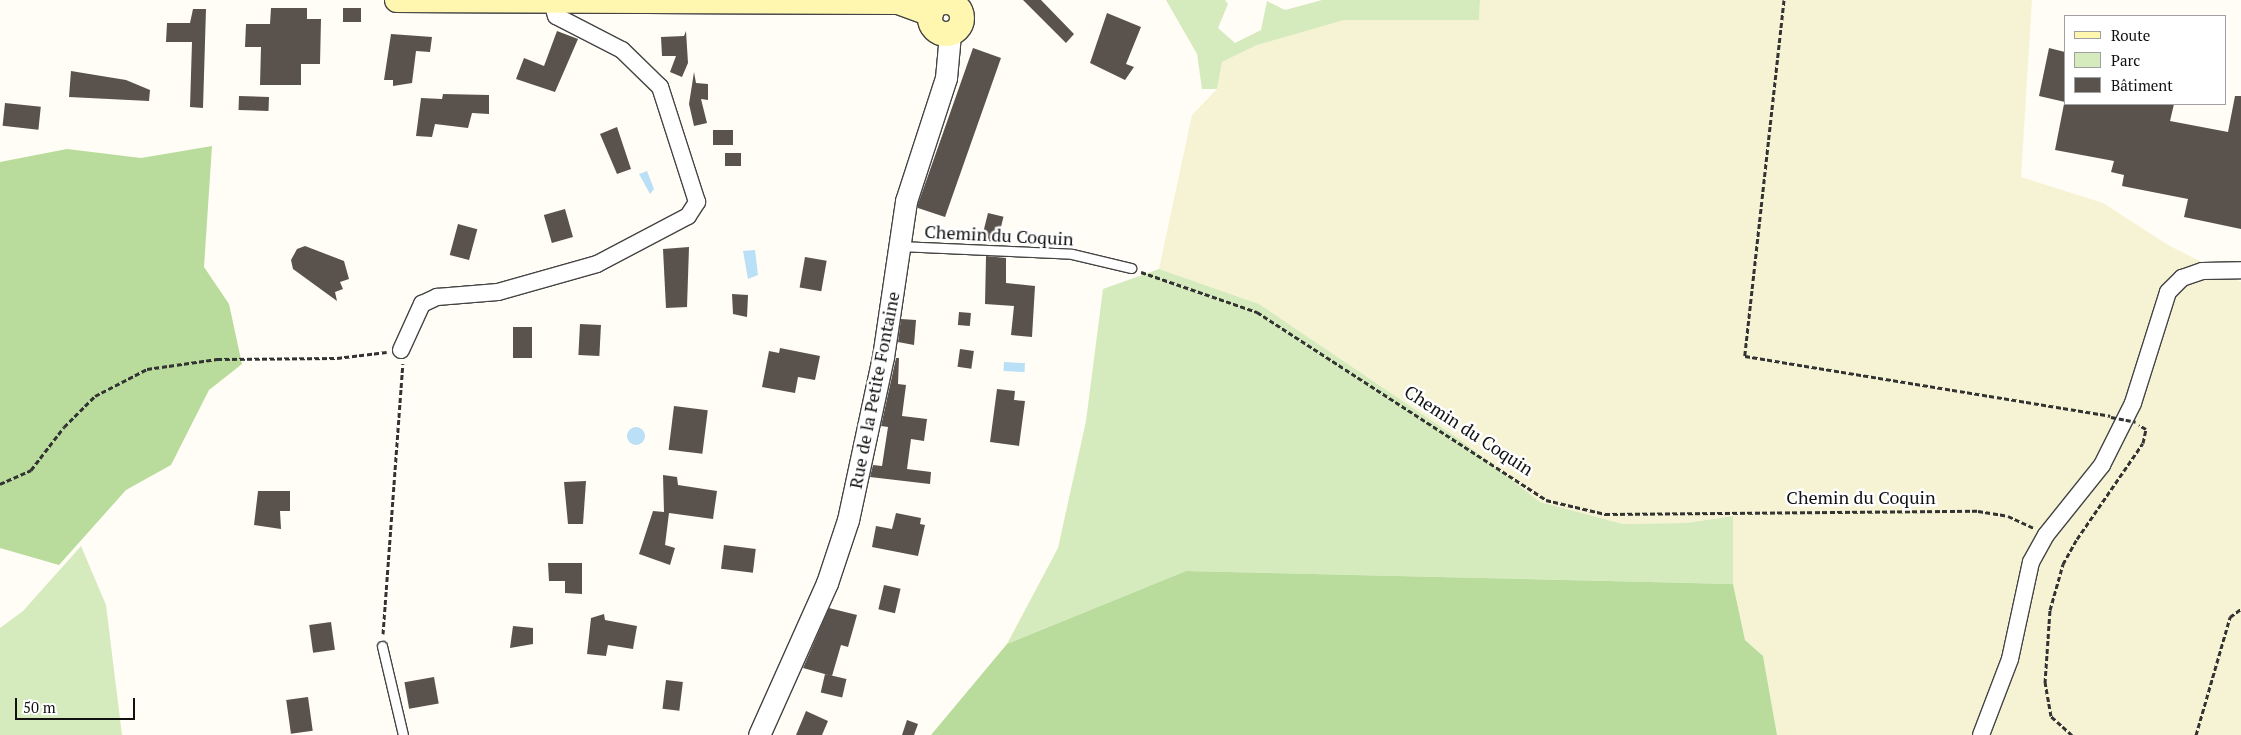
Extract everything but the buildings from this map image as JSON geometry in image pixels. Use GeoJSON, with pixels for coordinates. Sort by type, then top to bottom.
{"type":"FeatureCollection","features":[{"type":"Feature","properties":{"kind":"main road"},"geometry":{"type":"LineString","coordinates":[[397,0],[803,0],[898,2],[931,14]]}},
{"type":"Feature","properties":{"kind":"main road"},"geometry":{"type":"LineString","coordinates":[[941,3],[967,5],[961,25],[950,34],[935,30],[931,14],[941,3]]}},
{"type":"Feature","properties":{"kind":"street"},"geometry":{"type":"LineString","coordinates":[[401,350],[422,304],[437,297],[498,292],[597,264],[688,216],[697,202],[660,87],[622,50],[556,16],[552,1]]}},
{"type":"Feature","properties":{"kind":"street","name":"Rue de la Petite Fontaine"},"geometry":{"type":"LineString","coordinates":[[759,735],[827,583],[848,520],[883,358],[906,202],[946,78],[950,34]]}},
{"type":"Feature","properties":{"kind":"street"},"geometry":{"type":"LineString","coordinates":[[1981,735],[2010,659],[2031,562],[2046,535],[2102,465],[2132,403],[2168,292],[2182,278],[2202,271],[2241,270]]}},
{"type":"Feature","properties":{"kind":"lane","name":"Chemin du Coquin"},"geometry":{"type":"LineString","coordinates":[[899,246],[1072,254],[1131,268]]}},
{"type":"Feature","properties":{"kind":"lane"},"geometry":{"type":"LineString","coordinates":[[382,646],[403,735]]}},
{"type":"Feature","properties":{"kind":"path"},"geometry":{"type":"LineString","coordinates":[[1784,0],[1745,356],[2111,417],[2136,422],[2146,429],[2143,442],[2076,539],[2063,564],[2050,610],[2047,691],[2051,716],[2072,735]]}},
{"type":"Feature","properties":{"kind":"path","name":"Chemin du Coquin"},"geometry":{"type":"LineString","coordinates":[[1131,268],[1257,312],[1546,500],[1605,514],[1978,511],[2008,516],[2046,535]]}},
{"type":"Feature","properties":{"kind":"path"},"geometry":{"type":"LineString","coordinates":[[0,484],[31,470],[64,427],[95,396],[146,369],[217,359],[337,358],[401,350],[382,646]]}},
{"type":"Feature","properties":{"kind":"path"},"geometry":{"type":"LineString","coordinates":[[2196,735],[2230,616],[2241,610]]}},
{"type":"Feature","properties":{"kind":"shaded area"},"geometry":{"type":"Polygon","coordinates":[[[1480,0],[2032,0],[2021,177],[2103,203],[2168,245],[2241,282],[2241,735],[1777,735],[1763,656],[1745,640],[1733,584],[1732,516],[1686,523],[1623,524],[1540,502],[1462,441],[1259,304],[1159,269],[1192,115],[1217,89],[1222,62],[1257,45],[1344,19],[1479,20],[1480,0]]]}},
{"type":"Feature","properties":{"kind":"green space"},"geometry":{"type":"Polygon","coordinates":[[[1166,0],[1225,0],[1228,4],[1218,28],[1235,43],[1261,30],[1267,1],[1285,10],[1322,0],[1480,0],[1479,20],[1344,20],[1257,45],[1222,62],[1217,89],[1202,89],[1197,54],[1166,0]]]}},
{"type":"Feature","properties":{"kind":"green space"},"geometry":{"type":"Polygon","coordinates":[[[212,146],[204,267],[229,304],[242,364],[209,390],[171,465],[126,490],[59,565],[0,548],[0,162],[67,149],[141,158],[212,146]]]}},
{"type":"Feature","properties":{"kind":"green space"},"geometry":{"type":"Polygon","coordinates":[[[1159,269],[1259,304],[1462,441],[1540,502],[1623,524],[1686,523],[1733,516],[1733,584],[1186,571],[1007,644],[1058,548],[1086,421],[1103,289],[1159,269]]]}},
{"type":"Feature","properties":{"kind":"green space"},"geometry":{"type":"Polygon","coordinates":[[[81,546],[106,605],[122,735],[0,735],[0,628],[23,611],[81,546]]]}},
{"type":"Feature","properties":{"kind":"green space"},"geometry":{"type":"Polygon","coordinates":[[[1186,571],[1733,584],[1745,640],[1763,656],[1777,735],[931,735],[1007,644],[1186,571]]]}},
{"type":"Feature","properties":{"kind":"water"},"geometry":{"type":"Polygon","coordinates":[[[647,171],[654,189],[650,194],[639,174],[647,171]]]}},
{"type":"Feature","properties":{"kind":"water"},"geometry":{"type":"Polygon","coordinates":[[[755,250],[758,275],[748,279],[743,251],[755,250]]]}},
{"type":"Feature","properties":{"kind":"water"},"geometry":{"type":"Polygon","coordinates":[[[1004,362],[1025,363],[1025,372],[1004,371],[1004,362]]]}},
{"type":"Feature","properties":{"kind":"water"},"geometry":{"type":"Polygon","coordinates":[[[636,427],[642,430],[645,436],[642,442],[636,445],[630,442],[627,436],[630,430],[636,427]]]}}]}
